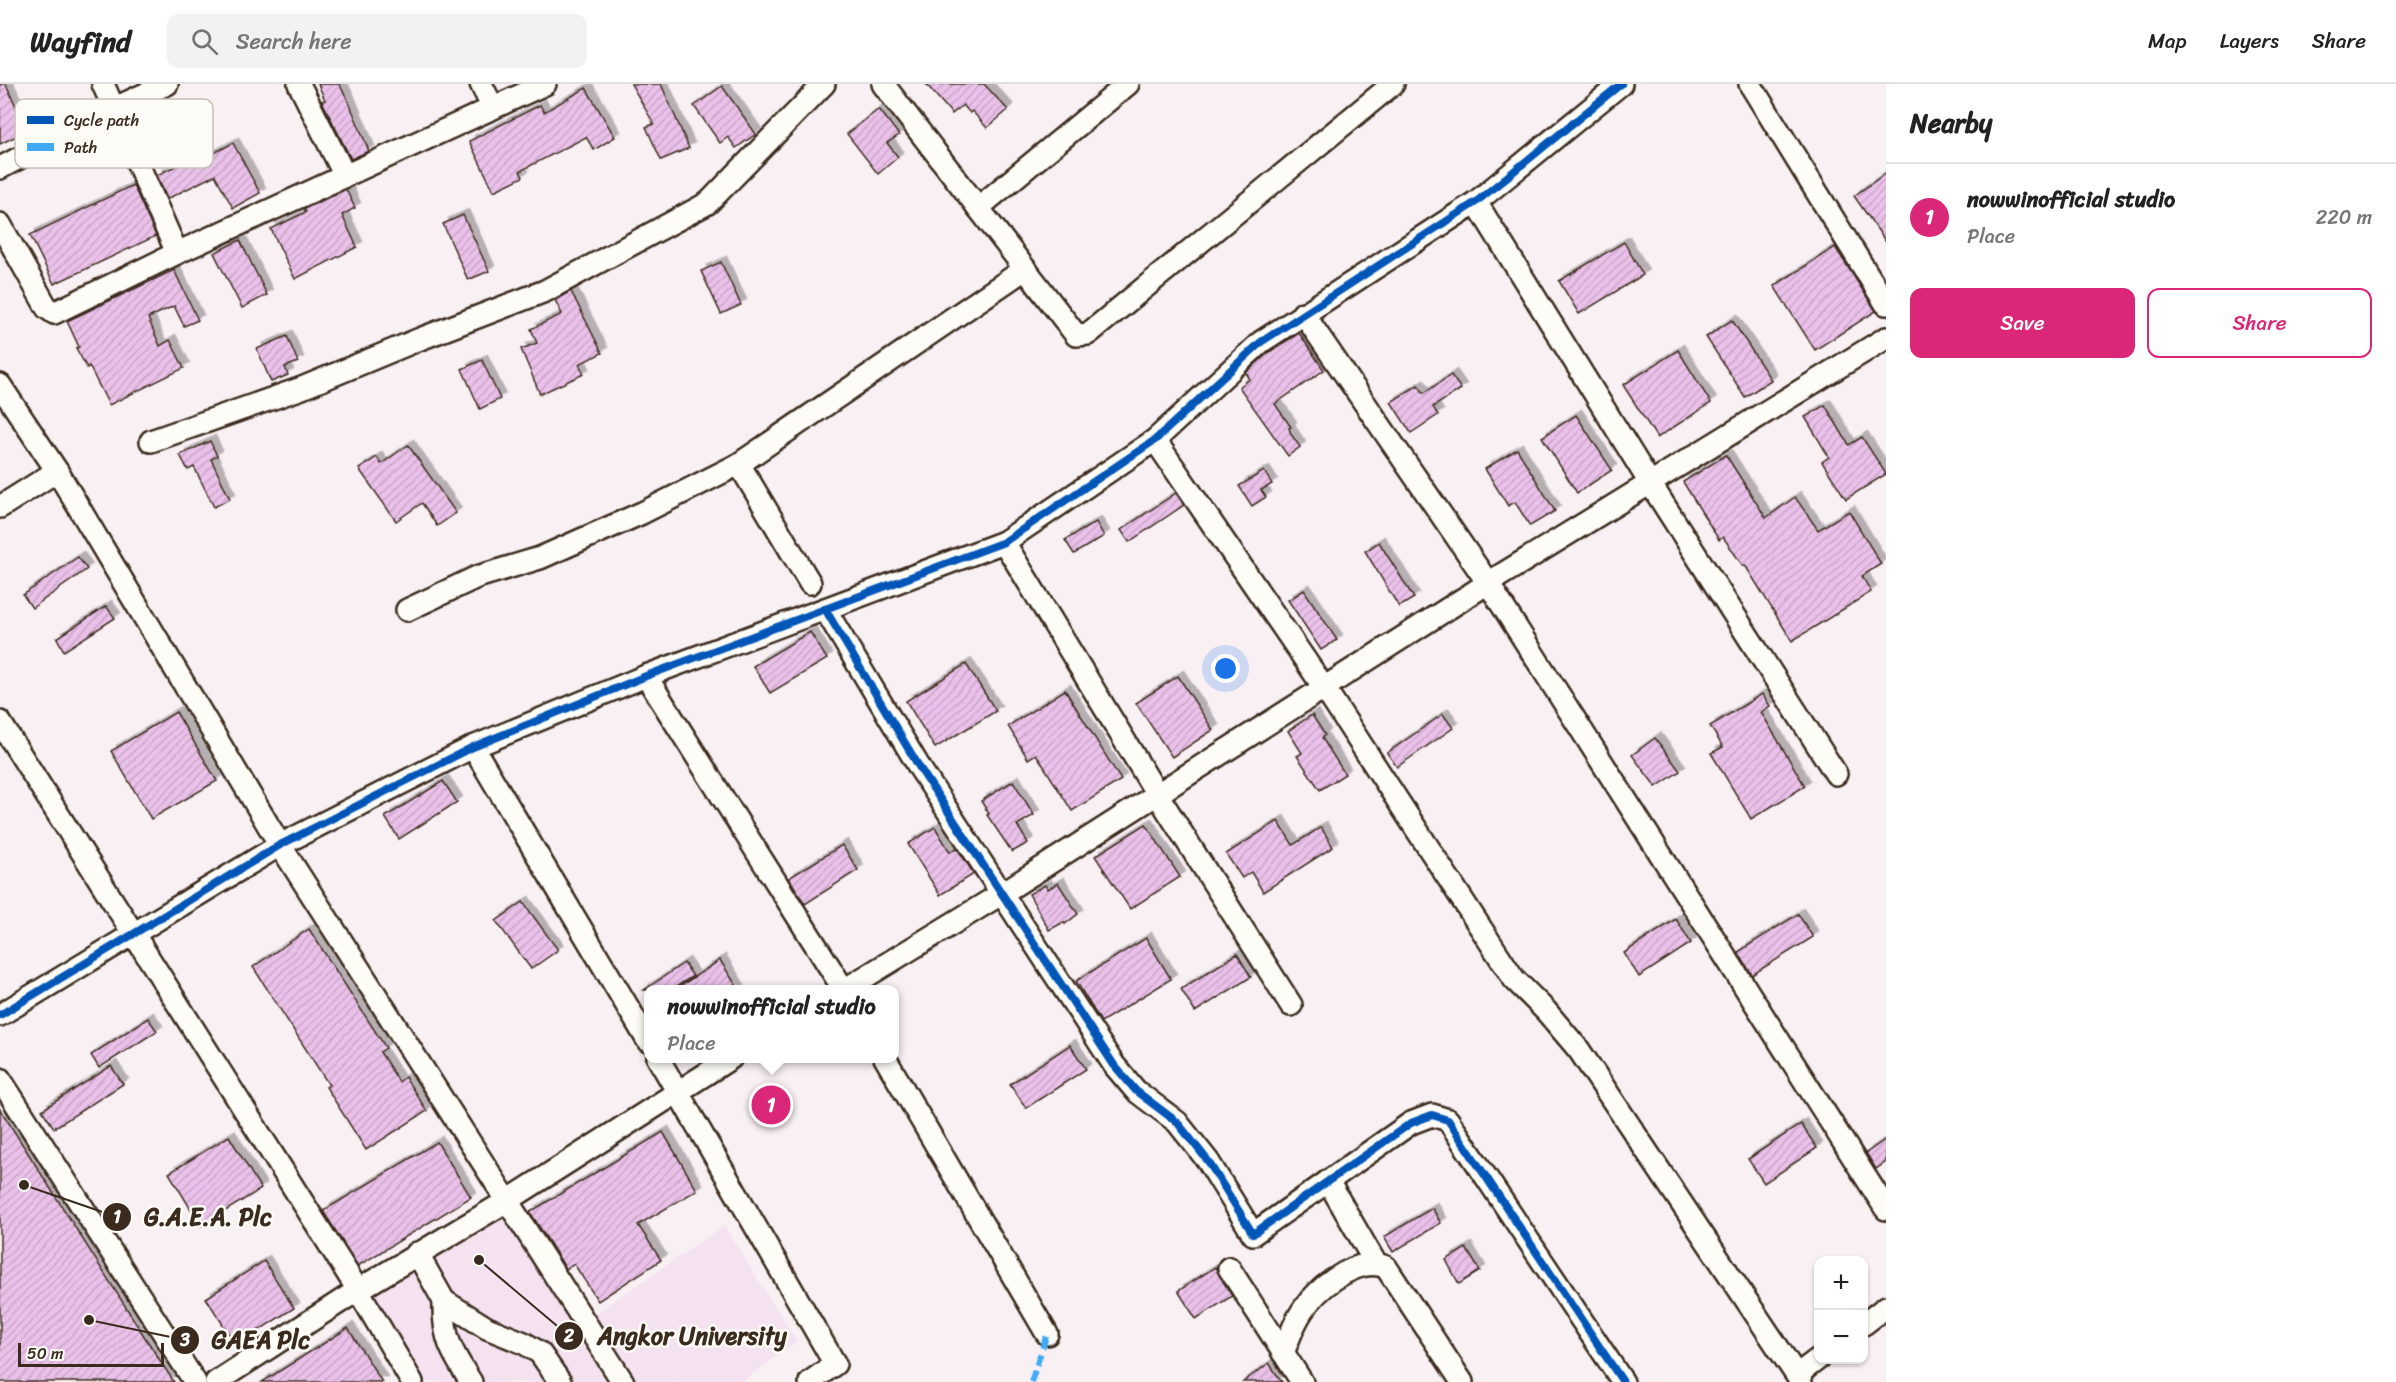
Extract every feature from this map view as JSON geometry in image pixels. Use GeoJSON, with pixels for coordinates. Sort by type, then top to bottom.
{"type":"FeatureCollection","features":[{"type":"Feature","properties":{"kind":"street"},"geometry":{"type":"LineString","coordinates":[[103,84],[110,99]]}},
{"type":"Feature","properties":{"kind":"street"},"geometry":{"type":"LineString","coordinates":[[134,99],[167,84]]}},
{"type":"Feature","properties":{"kind":"street"},"geometry":{"type":"LineString","coordinates":[[299,84],[345,176]]}},
{"type":"Feature","properties":{"kind":"street"},"geometry":{"type":"LineString","coordinates":[[481,84],[493,108]]}},
{"type":"Feature","properties":{"kind":"street"},"geometry":{"type":"LineString","coordinates":[[0,224],[47,308],[54,313],[177,253],[545,84]]}},
{"type":"Feature","properties":{"kind":"street"},"geometry":{"type":"LineString","coordinates":[[151,441],[302,388],[545,291],[708,203],[824,84]]}},
{"type":"Feature","properties":{"kind":"street"},"geometry":{"type":"LineString","coordinates":[[883,84],[1076,335],[1088,334],[1393,84]]}},
{"type":"Feature","properties":{"kind":"street"},"geometry":{"type":"LineString","coordinates":[[978,208],[1128,84]]}},
{"type":"Feature","properties":{"kind":"street"},"geometry":{"type":"LineString","coordinates":[[0,1015],[280,845],[474,747],[646,676],[1004,542],[1155,440],[1261,342],[1476,202],[1621,84]]}},
{"type":"Feature","properties":{"kind":"street"},"geometry":{"type":"LineString","coordinates":[[1750,84],[1886,304]]}},
{"type":"Feature","properties":{"kind":"street"},"geometry":{"type":"LineString","coordinates":[[0,168],[15,160]]}},
{"type":"Feature","properties":{"kind":"street"},"geometry":{"type":"LineString","coordinates":[[141,168],[177,253]]}},
{"type":"Feature","properties":{"kind":"street"},"geometry":{"type":"LineString","coordinates":[[1476,202],[1650,483],[1836,774]]}},
{"type":"Feature","properties":{"kind":"street"},"geometry":{"type":"LineString","coordinates":[[407,610],[477,577],[540,558],[642,513],[739,464],[1024,270]]}},
{"type":"Feature","properties":{"kind":"street"},"geometry":{"type":"LineString","coordinates":[[1303,313],[1488,583],[1886,1209]]}},
{"type":"Feature","properties":{"kind":"street"},"geometry":{"type":"LineString","coordinates":[[852,985],[1001,894],[1488,583],[1886,338]]}},
{"type":"Feature","properties":{"kind":"street"},"geometry":{"type":"LineString","coordinates":[[0,385],[57,471],[280,845],[623,1382]]}},
{"type":"Feature","properties":{"kind":"street"},"geometry":{"type":"LineString","coordinates":[[1155,440],[1325,689],[1514,980],[1546,1011],[1578,1050],[1799,1379],[1814,1363]]}},
{"type":"Feature","properties":{"kind":"street"},"geometry":{"type":"LineString","coordinates":[[739,464],[810,583]]}},
{"type":"Feature","properties":{"kind":"street"},"geometry":{"type":"LineString","coordinates":[[0,507],[57,471]]}},
{"type":"Feature","properties":{"kind":"street"},"geometry":{"type":"LineString","coordinates":[[1004,542],[1157,794],[1291,1005]]}},
{"type":"Feature","properties":{"kind":"street"},"geometry":{"type":"LineString","coordinates":[[825,609],[921,770],[1114,1065],[1136,1091],[1177,1122],[1208,1161],[1253,1234],[1411,1123],[1432,1115],[1448,1120],[1623,1382]]}},
{"type":"Feature","properties":{"kind":"street"},"geometry":{"type":"LineString","coordinates":[[646,676],[841,985]]}},
{"type":"Feature","properties":{"kind":"street"},"geometry":{"type":"LineString","coordinates":[[0,722],[358,1290],[412,1382]]}},
{"type":"Feature","properties":{"kind":"street"},"geometry":{"type":"LineString","coordinates":[[474,747],[644,1034]]}},
{"type":"Feature","properties":{"kind":"street"},"geometry":{"type":"LineString","coordinates":[[660,1063],[835,1364],[810,1382]]}},
{"type":"Feature","properties":{"kind":"street"},"geometry":{"type":"LineString","coordinates":[[216,1382],[358,1290],[507,1201],[725,1063]]}},
{"type":"Feature","properties":{"kind":"street"},"geometry":{"type":"LineString","coordinates":[[887,1063],[1047,1334]]}},
{"type":"Feature","properties":{"kind":"street"},"geometry":{"type":"LineString","coordinates":[[0,1079],[195,1382]]}},
{"type":"Feature","properties":{"kind":"street"},"geometry":{"type":"LineString","coordinates":[[1328,1181],[1376,1264]]}},
{"type":"Feature","properties":{"kind":"street"},"geometry":{"type":"LineString","coordinates":[[417,1253],[444,1301],[488,1328],[524,1343],[540,1353],[560,1382]]}},
{"type":"Feature","properties":{"kind":"street"},"geometry":{"type":"LineString","coordinates":[[1282,1353],[1293,1326],[1308,1303],[1352,1269],[1376,1264],[1386,1267],[1462,1382]]}},
{"type":"Feature","properties":{"kind":"street"},"geometry":{"type":"LineString","coordinates":[[1229,1268],[1302,1382]]}},
{"type":"Feature","properties":{"kind":"street"},"geometry":{"type":"LineString","coordinates":[[444,1301],[443,1325],[453,1354],[471,1382]]}},
{"type":"Feature","properties":{"kind":"street"},"geometry":{"type":"LineString","coordinates":[[1868,1320],[1886,1307]]}},
{"type":"Feature","properties":{"kind":"shaded area"},"geometry":{"type":"Polygon","coordinates":[[[507,1201],[584,1321],[724,1226],[797,1341],[742,1382],[412,1382],[360,1293],[507,1201]]]}},
{"type":"Feature","properties":{"kind":"building"},"geometry":{"type":"Polygon","coordinates":[[[0,84],[6,84],[15,104],[15,137],[0,144],[0,84]]]}},
{"type":"Feature","properties":{"kind":"building"},"geometry":{"type":"Polygon","coordinates":[[[318,84],[339,84],[369,151],[351,159],[322,101],[325,100],[318,84]]]}},
{"type":"Feature","properties":{"kind":"building"},"geometry":{"type":"Polygon","coordinates":[[[631,84],[661,84],[689,148],[661,160],[646,127],[654,124],[631,84]]]}},
{"type":"Feature","properties":{"kind":"building"},"geometry":{"type":"Polygon","coordinates":[[[926,84],[984,84],[1008,110],[987,128],[972,111],[970,113],[963,105],[952,114],[926,84]]]}},
{"type":"Feature","properties":{"kind":"building"},"geometry":{"type":"Polygon","coordinates":[[[722,86],[756,134],[736,148],[728,137],[720,143],[694,106],[722,86]]]}},
{"type":"Feature","properties":{"kind":"building"},"geometry":{"type":"Polygon","coordinates":[[[586,88],[615,137],[594,150],[586,137],[520,171],[523,177],[494,191],[469,141],[540,105],[544,112],[586,88]]]}},
{"type":"Feature","properties":{"kind":"building"},"geometry":{"type":"Polygon","coordinates":[[[879,109],[899,135],[887,143],[898,157],[878,174],[847,134],[879,109]]]}},
{"type":"Feature","properties":{"kind":"building"},"geometry":{"type":"Polygon","coordinates":[[[233,143],[260,193],[233,208],[215,175],[167,199],[157,175],[171,168],[213,168],[213,154],[233,143]]]}},
{"type":"Feature","properties":{"kind":"building"},"geometry":{"type":"Polygon","coordinates":[[[1886,173],[1886,242],[1854,196],[1886,173]]]}},
{"type":"Feature","properties":{"kind":"building"},"geometry":{"type":"Polygon","coordinates":[[[133,185],[156,236],[54,284],[30,235],[133,185]]]}},
{"type":"Feature","properties":{"kind":"building"},"geometry":{"type":"Polygon","coordinates":[[[346,189],[355,208],[342,215],[357,247],[295,279],[271,229],[306,212],[304,209],[346,189]]]}},
{"type":"Feature","properties":{"kind":"building"},"geometry":{"type":"Polygon","coordinates":[[[463,215],[489,271],[468,280],[443,224],[463,215]]]}},
{"type":"Feature","properties":{"kind":"building"},"geometry":{"type":"Polygon","coordinates":[[[240,240],[267,295],[242,308],[214,253],[240,240]]]}},
{"type":"Feature","properties":{"kind":"building"},"geometry":{"type":"Polygon","coordinates":[[[1624,242],[1643,275],[1579,314],[1559,281],[1624,242]]]}},
{"type":"Feature","properties":{"kind":"building"},"geometry":{"type":"Polygon","coordinates":[[[1835,247],[1876,311],[1815,350],[1774,286],[1835,247]]]}},
{"type":"Feature","properties":{"kind":"building"},"geometry":{"type":"Polygon","coordinates":[[[721,262],[741,305],[721,314],[701,271],[721,262]]]}},
{"type":"Feature","properties":{"kind":"building"},"geometry":{"type":"Polygon","coordinates":[[[174,270],[198,320],[184,326],[174,306],[148,318],[160,346],[170,340],[184,368],[109,405],[89,366],[87,368],[76,348],[79,347],[67,321],[174,270]]]}},
{"type":"Feature","properties":{"kind":"building"},"geometry":{"type":"Polygon","coordinates":[[[571,291],[602,353],[579,364],[584,374],[540,394],[521,349],[537,343],[531,329],[562,314],[555,300],[571,291]]]}},
{"type":"Feature","properties":{"kind":"building"},"geometry":{"type":"Polygon","coordinates":[[[1732,320],[1771,380],[1745,397],[1706,337],[1732,320]]]}},
{"type":"Feature","properties":{"kind":"building"},"geometry":{"type":"Polygon","coordinates":[[[1299,333],[1324,370],[1275,404],[1291,427],[1289,428],[1291,434],[1300,447],[1288,456],[1239,387],[1250,379],[1246,373],[1269,352],[1299,333]]]}},
{"type":"Feature","properties":{"kind":"building"},"geometry":{"type":"Polygon","coordinates":[[[287,336],[298,362],[285,367],[288,375],[271,382],[257,349],[287,336]]]}},
{"type":"Feature","properties":{"kind":"building"},"geometry":{"type":"Polygon","coordinates":[[[1678,350],[1711,403],[1657,438],[1623,385],[1678,350]]]}},
{"type":"Feature","properties":{"kind":"building"},"geometry":{"type":"Polygon","coordinates":[[[482,360],[500,399],[480,409],[462,369],[482,360]]]}},
{"type":"Feature","properties":{"kind":"building"},"geometry":{"type":"Polygon","coordinates":[[[1451,375],[1461,389],[1433,407],[1438,415],[1411,433],[1391,402],[1418,385],[1424,393],[1451,375]]]}},
{"type":"Feature","properties":{"kind":"building"},"geometry":{"type":"Polygon","coordinates":[[[1825,405],[1849,445],[1862,437],[1886,474],[1846,499],[1822,462],[1829,457],[1805,417],[1825,405]]]}},
{"type":"Feature","properties":{"kind":"building"},"geometry":{"type":"Polygon","coordinates":[[[1576,415],[1612,470],[1577,493],[1542,437],[1576,415]]]}},
{"type":"Feature","properties":{"kind":"building"},"geometry":{"type":"Polygon","coordinates":[[[210,441],[217,456],[211,459],[230,499],[214,507],[194,467],[188,470],[180,455],[210,441]]]}},
{"type":"Feature","properties":{"kind":"building"},"geometry":{"type":"Polygon","coordinates":[[[408,445],[456,513],[437,526],[422,503],[396,521],[359,469],[377,457],[381,464],[408,445]]]}},
{"type":"Feature","properties":{"kind":"building"},"geometry":{"type":"Polygon","coordinates":[[[1517,449],[1555,511],[1530,526],[1515,502],[1508,506],[1485,469],[1517,449]]]}},
{"type":"Feature","properties":{"kind":"building"},"geometry":{"type":"Polygon","coordinates":[[[1726,455],[1766,518],[1795,497],[1818,530],[1849,511],[1881,564],[1862,576],[1871,592],[1792,641],[1745,565],[1743,566],[1723,537],[1719,540],[1683,482],[1726,455]]]}},
{"type":"Feature","properties":{"kind":"building"},"geometry":{"type":"Polygon","coordinates":[[[1264,471],[1272,484],[1261,490],[1266,497],[1252,506],[1239,486],[1264,471]]]}},
{"type":"Feature","properties":{"kind":"building"},"geometry":{"type":"Polygon","coordinates":[[[1176,493],[1184,505],[1129,542],[1121,530],[1176,493]]]}},
{"type":"Feature","properties":{"kind":"building"},"geometry":{"type":"Polygon","coordinates":[[[1096,522],[1104,536],[1074,554],[1065,540],[1096,522]]]}},
{"type":"Feature","properties":{"kind":"building"},"geometry":{"type":"Polygon","coordinates":[[[1379,542],[1414,598],[1399,607],[1365,551],[1379,542]]]}},
{"type":"Feature","properties":{"kind":"building"},"geometry":{"type":"Polygon","coordinates":[[[78,557],[87,569],[32,608],[23,595],[78,557]]]}},
{"type":"Feature","properties":{"kind":"building"},"geometry":{"type":"Polygon","coordinates":[[[1304,590],[1337,640],[1321,650],[1288,600],[1304,590]]]}},
{"type":"Feature","properties":{"kind":"building"},"geometry":{"type":"Polygon","coordinates":[[[106,606],[115,618],[64,651],[57,638],[106,606]]]}},
{"type":"Feature","properties":{"kind":"building"},"geometry":{"type":"Polygon","coordinates":[[[810,632],[827,659],[770,693],[753,666],[810,632]]]}},
{"type":"Feature","properties":{"kind":"building"},"geometry":{"type":"Polygon","coordinates":[[[966,664],[996,711],[935,748],[906,701],[966,664]]]}},
{"type":"Feature","properties":{"kind":"building"},"geometry":{"type":"Polygon","coordinates":[[[1178,676],[1213,730],[1172,757],[1136,703],[1178,676]]]}},
{"type":"Feature","properties":{"kind":"building"},"geometry":{"type":"Polygon","coordinates":[[[1065,690],[1121,780],[1072,811],[1036,754],[1028,759],[1008,726],[1065,690]]]}},
{"type":"Feature","properties":{"kind":"building"},"geometry":{"type":"Polygon","coordinates":[[[1762,694],[1770,706],[1761,712],[1805,786],[1751,819],[1711,753],[1723,747],[1710,726],[1762,694]]]}},
{"type":"Feature","properties":{"kind":"building"},"geometry":{"type":"Polygon","coordinates":[[[176,712],[217,781],[151,819],[111,751],[176,712]]]}},
{"type":"Feature","properties":{"kind":"building"},"geometry":{"type":"Polygon","coordinates":[[[1443,714],[1453,728],[1397,767],[1387,753],[1443,714]]]}},
{"type":"Feature","properties":{"kind":"building"},"geometry":{"type":"Polygon","coordinates":[[[1312,715],[1325,735],[1322,738],[1345,774],[1320,790],[1297,756],[1302,753],[1288,731],[1312,715]]]}},
{"type":"Feature","properties":{"kind":"building"},"geometry":{"type":"Polygon","coordinates":[[[1655,738],[1680,771],[1656,787],[1632,755],[1655,738]]]}},
{"type":"Feature","properties":{"kind":"building"},"geometry":{"type":"Polygon","coordinates":[[[443,781],[457,802],[399,839],[385,817],[443,781]]]}},
{"type":"Feature","properties":{"kind":"building"},"geometry":{"type":"Polygon","coordinates":[[[1013,781],[1034,815],[1017,825],[1028,843],[1012,852],[987,815],[989,814],[981,801],[1013,781]]]}},
{"type":"Feature","properties":{"kind":"building"},"geometry":{"type":"Polygon","coordinates":[[[1278,821],[1293,845],[1321,827],[1333,847],[1263,892],[1251,872],[1242,878],[1226,854],[1278,821]]]}},
{"type":"Feature","properties":{"kind":"building"},"geometry":{"type":"Polygon","coordinates":[[[1146,824],[1180,877],[1130,909],[1095,856],[1146,824]]]}},
{"type":"Feature","properties":{"kind":"building"},"geometry":{"type":"Polygon","coordinates":[[[935,827],[950,852],[957,848],[974,874],[940,895],[908,844],[935,827]]]}},
{"type":"Feature","properties":{"kind":"building"},"geometry":{"type":"Polygon","coordinates":[[[842,845],[858,870],[805,904],[789,878],[842,845]]]}},
{"type":"Feature","properties":{"kind":"building"},"geometry":{"type":"Polygon","coordinates":[[[1058,883],[1078,914],[1065,924],[1064,922],[1049,930],[1029,894],[1045,885],[1048,889],[1058,883]]]}},
{"type":"Feature","properties":{"kind":"building"},"geometry":{"type":"Polygon","coordinates":[[[523,902],[558,950],[531,969],[496,921],[523,902]]]}},
{"type":"Feature","properties":{"kind":"building"},"geometry":{"type":"Polygon","coordinates":[[[1798,914],[1813,937],[1752,975],[1738,952],[1798,914]]]}},
{"type":"Feature","properties":{"kind":"building"},"geometry":{"type":"Polygon","coordinates":[[[1676,919],[1691,943],[1639,977],[1624,953],[1676,919]]]}},
{"type":"Feature","properties":{"kind":"building"},"geometry":{"type":"Polygon","coordinates":[[[309,929],[386,1048],[380,1052],[399,1082],[405,1077],[427,1111],[366,1150],[326,1087],[329,1085],[253,967],[309,929]]]}},
{"type":"Feature","properties":{"kind":"building"},"geometry":{"type":"Polygon","coordinates":[[[1146,938],[1171,979],[1101,1022],[1076,981],[1146,938]]]}},
{"type":"Feature","properties":{"kind":"building"},"geometry":{"type":"Polygon","coordinates":[[[1237,954],[1251,977],[1195,1012],[1181,989],[1237,954]]]}},
{"type":"Feature","properties":{"kind":"building"},"geometry":{"type":"Polygon","coordinates":[[[720,960],[736,985],[682,985],[720,960]]]}},
{"type":"Feature","properties":{"kind":"building"},"geometry":{"type":"Polygon","coordinates":[[[684,963],[693,976],[679,985],[651,985],[684,963]]]}},
{"type":"Feature","properties":{"kind":"building"},"geometry":{"type":"Polygon","coordinates":[[[148,1018],[157,1031],[99,1068],[91,1055],[148,1018]]]}},
{"type":"Feature","properties":{"kind":"building"},"geometry":{"type":"Polygon","coordinates":[[[1070,1045],[1086,1069],[1026,1108],[1010,1084],[1070,1045]]]}},
{"type":"Feature","properties":{"kind":"building"},"geometry":{"type":"Polygon","coordinates":[[[111,1066],[123,1084],[54,1128],[42,1110],[111,1066]]]}},
{"type":"Feature","properties":{"kind":"building"},"geometry":{"type":"Polygon","coordinates":[[[0,1109],[148,1342],[174,1382],[0,1382],[0,1109]]]}},
{"type":"Feature","properties":{"kind":"building"},"geometry":{"type":"Polygon","coordinates":[[[1801,1124],[1817,1148],[1764,1183],[1748,1159],[1801,1124]]]}},
{"type":"Feature","properties":{"kind":"building"},"geometry":{"type":"Polygon","coordinates":[[[663,1132],[697,1190],[638,1225],[661,1260],[598,1301],[574,1264],[566,1269],[530,1212],[663,1132]]]}},
{"type":"Feature","properties":{"kind":"building"},"geometry":{"type":"Polygon","coordinates":[[[229,1136],[261,1189],[201,1226],[169,1173],[229,1136]]]}},
{"type":"Feature","properties":{"kind":"building"},"geometry":{"type":"Polygon","coordinates":[[[1886,1139],[1886,1162],[1876,1169],[1866,1153],[1886,1139]]]}},
{"type":"Feature","properties":{"kind":"building"},"geometry":{"type":"Polygon","coordinates":[[[437,1142],[471,1197],[358,1266],[323,1211],[437,1142]]]}},
{"type":"Feature","properties":{"kind":"building"},"geometry":{"type":"Polygon","coordinates":[[[1432,1208],[1441,1223],[1393,1252],[1384,1237],[1432,1208]]]}},
{"type":"Feature","properties":{"kind":"building"},"geometry":{"type":"Polygon","coordinates":[[[1466,1248],[1480,1271],[1459,1284],[1446,1260],[1466,1248]]]}},
{"type":"Feature","properties":{"kind":"building"},"geometry":{"type":"Polygon","coordinates":[[[264,1261],[294,1308],[236,1345],[206,1298],[264,1261]]]}},
{"type":"Feature","properties":{"kind":"building"},"geometry":{"type":"Polygon","coordinates":[[[1215,1267],[1232,1296],[1196,1319],[1178,1291],[1215,1267]]]}},
{"type":"Feature","properties":{"kind":"building"},"geometry":{"type":"Polygon","coordinates":[[[348,1328],[382,1382],[262,1382],[348,1328]]]}},
{"type":"Feature","properties":{"kind":"building"},"geometry":{"type":"Polygon","coordinates":[[[1269,1363],[1282,1382],[1243,1382],[1269,1363]]]}},
{"type":"Feature","properties":{"kind":"marked path"},"geometry":{"type":"LineString","coordinates":[[1031,1382],[1047,1334]]}},
{"type":"Feature","properties":{"kind":"cycle path"},"geometry":{"type":"LineString","coordinates":[[0,1015],[280,845],[473,747],[646,676],[1004,542],[1155,440],[1261,342],[1476,202],[1621,84]]}},
{"type":"Feature","properties":{"kind":"cycle path"},"geometry":{"type":"LineString","coordinates":[[825,609],[921,770],[1114,1065],[1136,1091],[1177,1122],[1208,1161],[1253,1234],[1411,1123],[1432,1115],[1448,1120],[1623,1382]]}},
{"type":"Feature","properties":{"kind":"place","name":"nowwinofficial studio"},"geometry":{"type":"Point","coordinates":[771,1105]}},
{"type":"Feature","properties":{"kind":"place","name":"G.A.E.A. Plc"},"geometry":{"type":"Point","coordinates":[24,1185]}},
{"type":"Feature","properties":{"kind":"place","name":"Angkor University"},"geometry":{"type":"Point","coordinates":[479,1260]}},
{"type":"Feature","properties":{"kind":"place","name":"GAEA Plc"},"geometry":{"type":"Point","coordinates":[89,1320]}}]}
